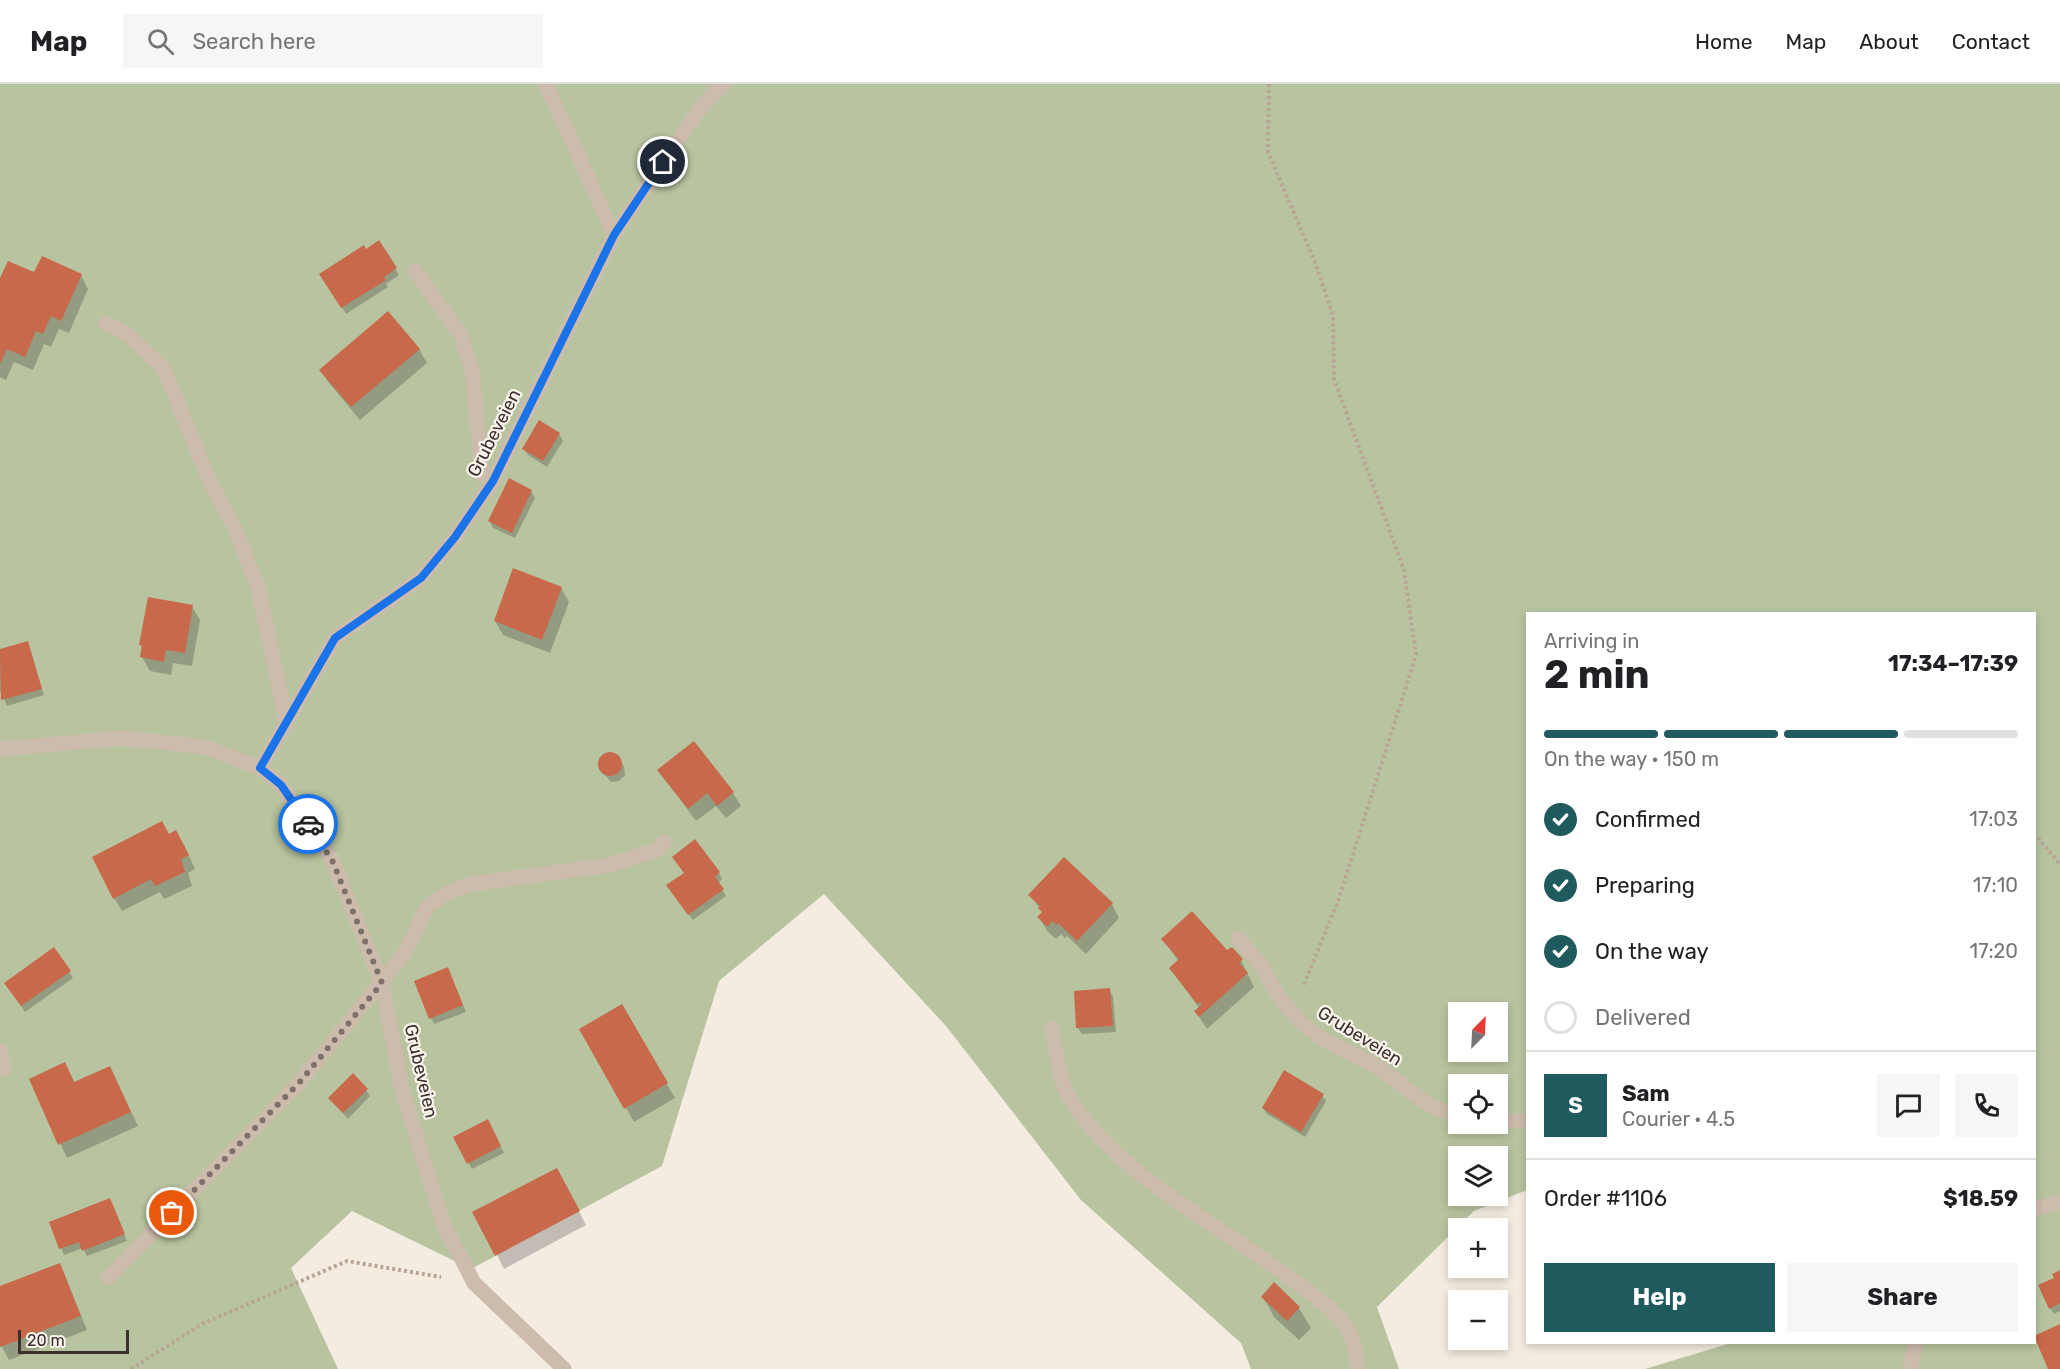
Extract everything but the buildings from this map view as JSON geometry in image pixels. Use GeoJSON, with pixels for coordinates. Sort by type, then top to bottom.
{"type":"FeatureCollection","features":[{"type":"Feature","properties":{"kind":"street"},"geometry":{"type":"LineString","coordinates":[[546,84],[614,235]]}},
{"type":"Feature","properties":{"kind":"street","name":"Grubeveien"},"geometry":{"type":"LineString","coordinates":[[260,768],[287,725],[335,638],[421,578],[455,537],[493,481],[614,235],[701,107],[724,84]]}},
{"type":"Feature","properties":{"kind":"street"},"geometry":{"type":"LineString","coordinates":[[415,270],[462,335],[472,369],[482,475],[493,481]]}},
{"type":"Feature","properties":{"kind":"street"},"geometry":{"type":"LineString","coordinates":[[105,323],[127,334],[164,369],[210,482],[233,524],[258,586],[287,725]]}},
{"type":"Feature","properties":{"kind":"street","name":"Grubeveien"},"geometry":{"type":"LineString","coordinates":[[0,749],[123,738],[205,747],[260,768],[281,785],[332,860],[382,983],[402,1090],[442,1223],[474,1283],[564,1369]]}},
{"type":"Feature","properties":{"kind":"street"},"geometry":{"type":"LineString","coordinates":[[108,1278],[299,1083],[404,954],[427,907],[445,894],[471,884],[610,865],[657,850],[664,842]]}},
{"type":"Feature","properties":{"kind":"street","name":"Grubeveien"},"geometry":{"type":"LineString","coordinates":[[1238,938],[1262,966],[1280,999],[1319,1037],[1376,1066],[1430,1106],[1448,1112]]}},
{"type":"Feature","properties":{"kind":"street"},"geometry":{"type":"LineString","coordinates":[[1052,1028],[1066,1092],[1086,1120],[1132,1166],[1193,1212],[1277,1267],[1332,1310],[1352,1337],[1358,1369]]}},
{"type":"Feature","properties":{"kind":"street"},"geometry":{"type":"LineString","coordinates":[[0,1051],[4,1068]]}},
{"type":"Feature","properties":{"kind":"street"},"geometry":{"type":"LineString","coordinates":[[1508,1121],[1526,1121]]}},
{"type":"Feature","properties":{"kind":"street"},"geometry":{"type":"LineString","coordinates":[[2036,1208],[2060,1202]]}},
{"type":"Feature","properties":{"kind":"street"},"geometry":{"type":"LineString","coordinates":[[1910,1369],[1916,1344]]}},
{"type":"Feature","properties":{"kind":"path"},"geometry":{"type":"LineString","coordinates":[[1269,84],[1268,152],[1315,262],[1333,315],[1334,379],[1404,570],[1416,655],[1339,898],[1293,1013]]}},
{"type":"Feature","properties":{"kind":"path"},"geometry":{"type":"LineString","coordinates":[[2036,835],[2060,864]]}},
{"type":"Feature","properties":{"kind":"path"},"geometry":{"type":"LineString","coordinates":[[131,1369],[202,1324],[347,1261],[474,1283]]}},
{"type":"Feature","properties":{"kind":"green space"},"geometry":{"type":"Polygon","coordinates":[[[0,84],[2060,84],[2060,1369],[1645,1369],[1728,1344],[2036,1344],[2036,612],[1526,612],[1526,1190],[1508,1198],[1508,1146],[1448,1146],[1448,1206],[1487,1206],[1474,1211],[1467,1218],[1448,1218],[1448,1237],[1377,1307],[1399,1369],[1251,1369],[1241,1343],[1081,1200],[946,1026],[824,894],[719,981],[662,1166],[471,1269],[352,1211],[291,1268],[338,1369],[0,1369],[0,84]]]}},
{"type":"Feature","properties":{"kind":"way so far"},"geometry":{"type":"LineString","coordinates":[[172,1213],[299,1083],[382,983],[332,860],[308,824]]}},
{"type":"Feature","properties":{"kind":"route"},"geometry":{"type":"LineString","coordinates":[[308,824],[281,785],[260,768],[287,725],[335,638],[421,578],[455,537],[493,481],[614,235],[663,162]]}}]}
